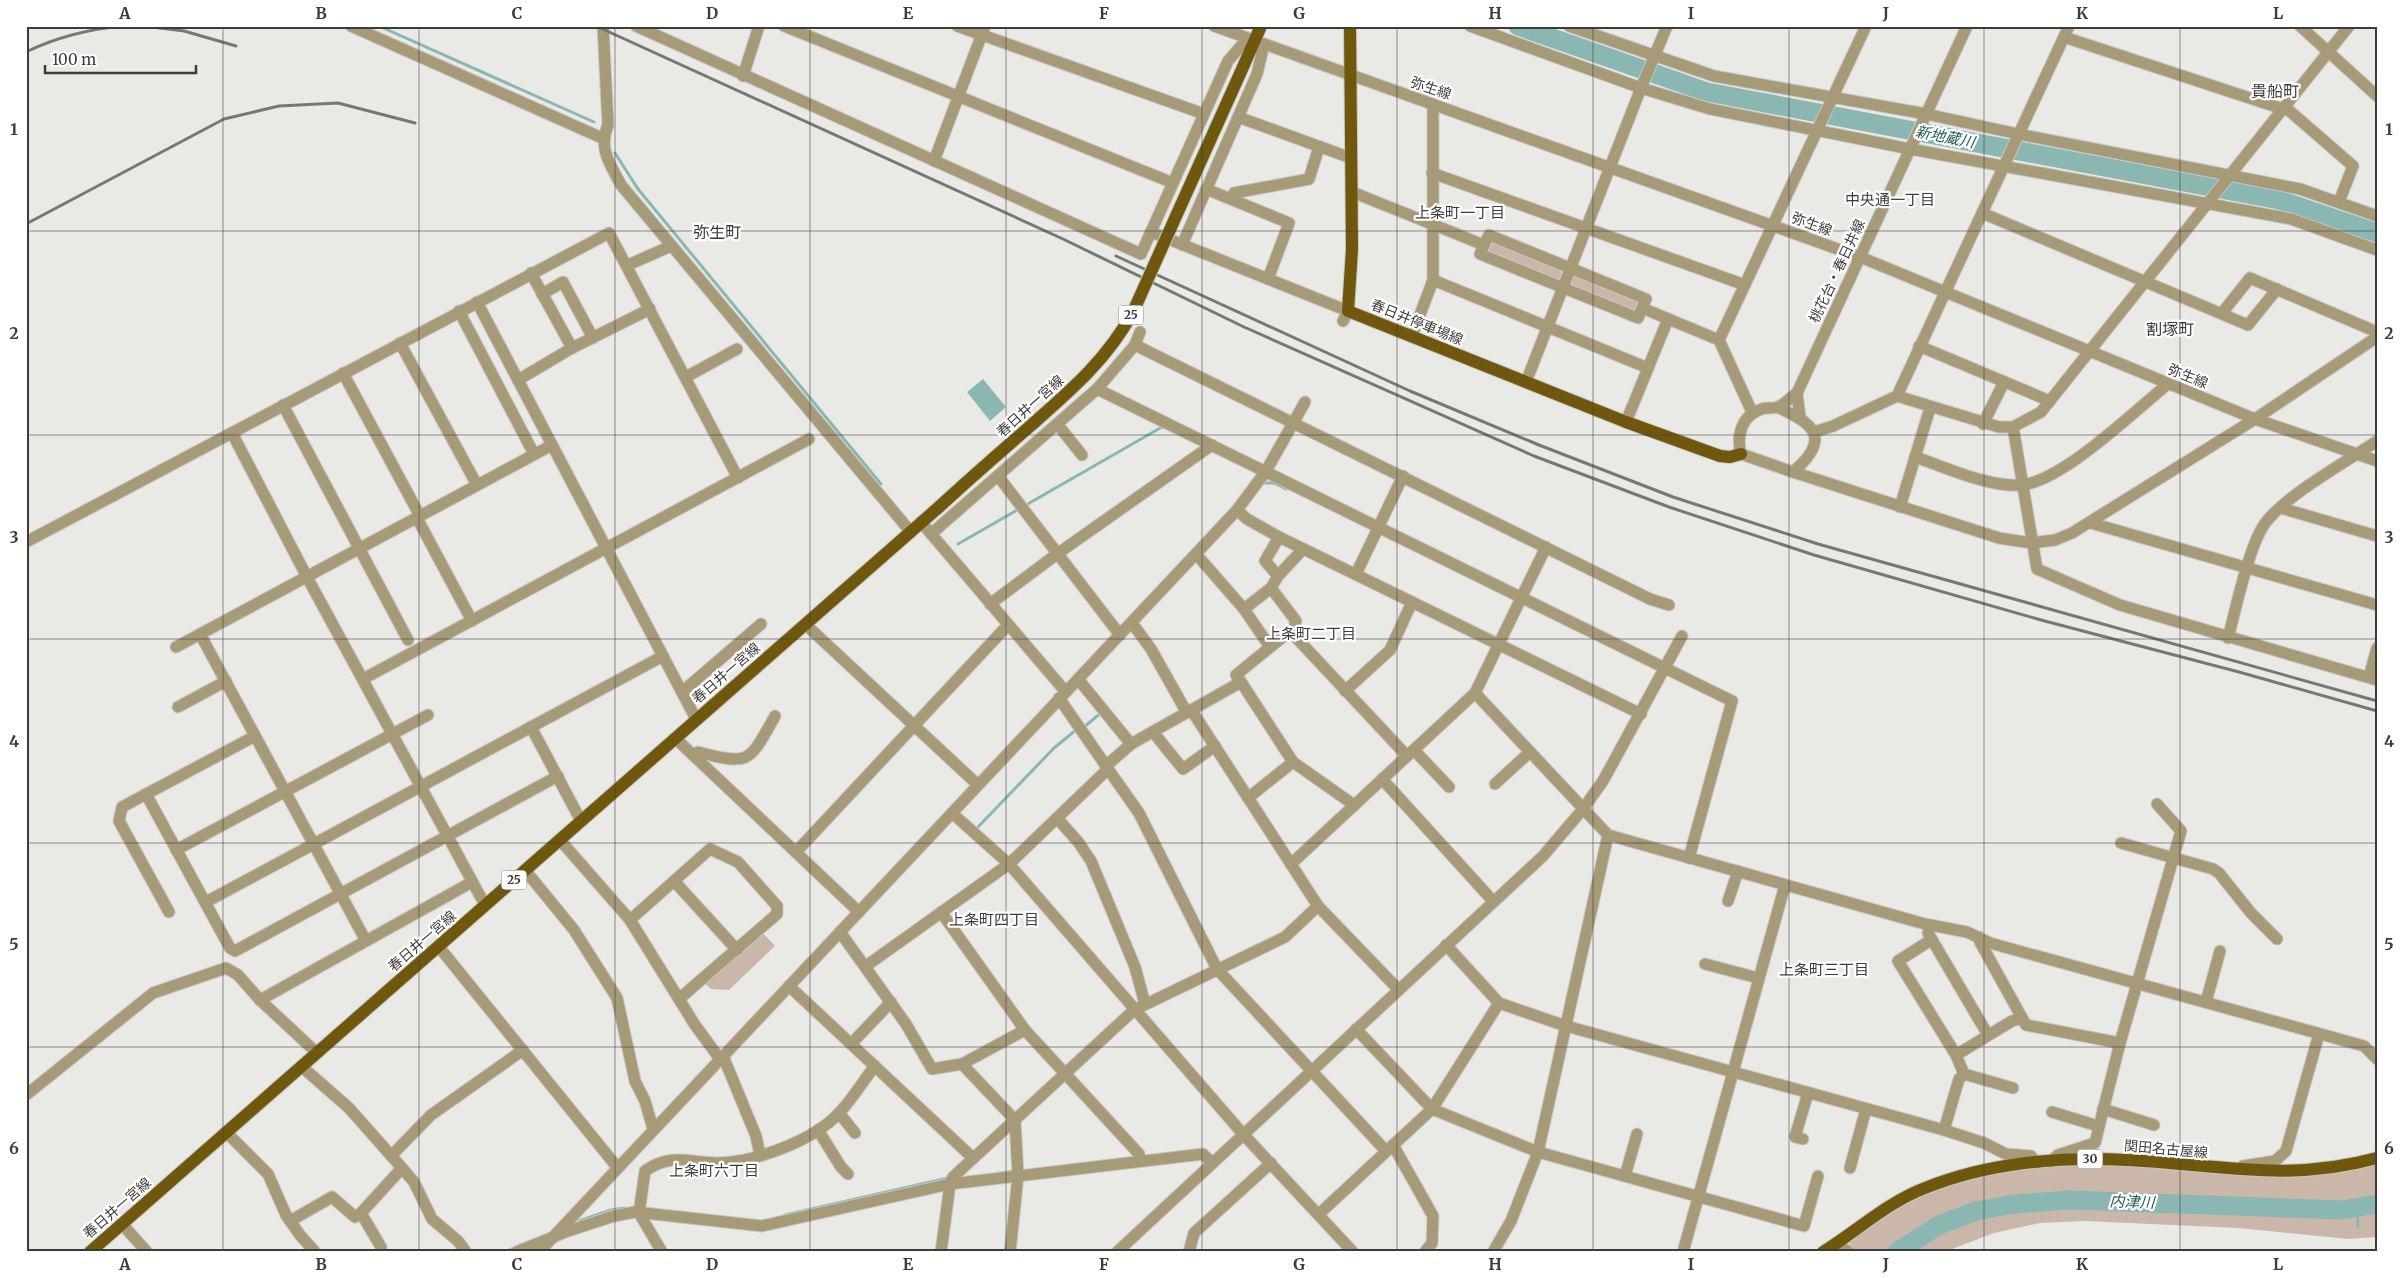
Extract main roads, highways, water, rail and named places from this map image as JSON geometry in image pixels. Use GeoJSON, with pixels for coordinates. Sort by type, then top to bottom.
{"type":"FeatureCollection","features":[{"type":"Feature","properties":{"kind":"main road","name":"春日井一宮線"},"geometry":{"type":"LineString","coordinates":[[90,1252],[1073,389],[1098,364],[1117,339],[1133,312],[1261,26]]}},
{"type":"Feature","properties":{"kind":"main road","name":"春日井停車場線"},"geometry":{"type":"LineString","coordinates":[[1350,26],[1352,248],[1345,316],[1412,336],[1626,422],[1720,456],[1730,457],[1741,454]]}},
{"type":"Feature","properties":{"kind":"main road","name":"関田名古屋線"},"geometry":{"type":"LineString","coordinates":[[1823,1252],[1899,1200],[1924,1188],[1985,1170],[2050,1162],[2127,1160],[2223,1169],[2288,1172],[2330,1168],[2377,1158]]}},
{"type":"Feature","properties":{"kind":"water"},"geometry":{"type":"Polygon","coordinates":[[[983,379],[1006,407],[990,421],[967,392],[983,379]]]}},
{"type":"Feature","properties":{"kind":"waterway"},"geometry":{"type":"LineString","coordinates":[[379,26],[594,122]]}},
{"type":"Feature","properties":{"kind":"waterway","name":"新地蔵川"},"geometry":{"type":"LineString","coordinates":[[1518,26],[1707,92],[2279,200],[2377,233]]}},
{"type":"Feature","properties":{"kind":"waterway"},"geometry":{"type":"LineString","coordinates":[[615,153],[638,189],[881,484]]}},
{"type":"Feature","properties":{"kind":"waterway"},"geometry":{"type":"LineString","coordinates":[[958,544],[1162,427],[1165,428]]}},
{"type":"Feature","properties":{"kind":"waterway"},"geometry":{"type":"LineString","coordinates":[[1265,483],[1274,483],[1286,489]]}},
{"type":"Feature","properties":{"kind":"waterway"},"geometry":{"type":"LineString","coordinates":[[1084,727],[1102,712]]}},
{"type":"Feature","properties":{"kind":"waterway"},"geometry":{"type":"LineString","coordinates":[[977,828],[1054,748],[1076,730]]}},
{"type":"Feature","properties":{"kind":"waterway"},"geometry":{"type":"LineString","coordinates":[[999,1173],[1015,1171]]}},
{"type":"Feature","properties":{"kind":"waterway"},"geometry":{"type":"LineString","coordinates":[[785,1215],[948,1178]]}},
{"type":"Feature","properties":{"kind":"waterway","name":"内津川"},"geometry":{"type":"LineString","coordinates":[[1897,1252],[1939,1225],[1976,1211],[2014,1204],[2070,1200],[2342,1210],[2377,1204]]}},
{"type":"Feature","properties":{"kind":"waterway"},"geometry":{"type":"LineString","coordinates":[[2357,1207],[2358,1227]]}},
{"type":"Feature","properties":{"kind":"waterway"},"geometry":{"type":"LineString","coordinates":[[573,1223],[611,1210],[625,1208]]}},
{"type":"Feature","properties":{"kind":"waterway"},"geometry":{"type":"LineString","coordinates":[[505,1252],[516,1247]]}},
{"type":"Feature","properties":{"kind":"railway"},"geometry":{"type":"LineString","coordinates":[[26,52],[73,34],[123,26]]}},
{"type":"Feature","properties":{"kind":"railway"},"geometry":{"type":"LineString","coordinates":[[144,26],[184,31],[236,46]]}},
{"type":"Feature","properties":{"kind":"railway"},"geometry":{"type":"LineString","coordinates":[[596,26],[1063,239],[1244,327],[1534,456],[1669,507],[1814,555],[2041,620],[2239,672],[2377,711]]}},
{"type":"Feature","properties":{"kind":"railway"},"geometry":{"type":"LineString","coordinates":[[26,224],[224,119],[279,106],[338,103],[415,123]]}},
{"type":"Feature","properties":{"kind":"railway"},"geometry":{"type":"LineString","coordinates":[[1116,256],[1410,391],[1539,445],[1673,497],[1818,544],[2377,701]]}},
{"type":"Feature","properties":{"kind":"district","name":"貴船町"},"geometry":{"type":"Point","coordinates":[2275,91]}},
{"type":"Feature","properties":{"kind":"district","name":"中央通一丁目"},"geometry":{"type":"Point","coordinates":[1890,200]}},
{"type":"Feature","properties":{"kind":"district","name":"上条町一丁目"},"geometry":{"type":"Point","coordinates":[1460,213]}},
{"type":"Feature","properties":{"kind":"district","name":"弥生町"},"geometry":{"type":"Point","coordinates":[717,232]}},
{"type":"Feature","properties":{"kind":"district","name":"割塚町"},"geometry":{"type":"Point","coordinates":[2170,329]}},
{"type":"Feature","properties":{"kind":"district","name":"上条町二丁目"},"geometry":{"type":"Point","coordinates":[1311,634]}},
{"type":"Feature","properties":{"kind":"district","name":"上条町四丁目"},"geometry":{"type":"Point","coordinates":[994,920]}},
{"type":"Feature","properties":{"kind":"district","name":"上条町三丁目"},"geometry":{"type":"Point","coordinates":[1824,970]}},
{"type":"Feature","properties":{"kind":"district","name":"上条町六丁目"},"geometry":{"type":"Point","coordinates":[714,1171]}}]}
